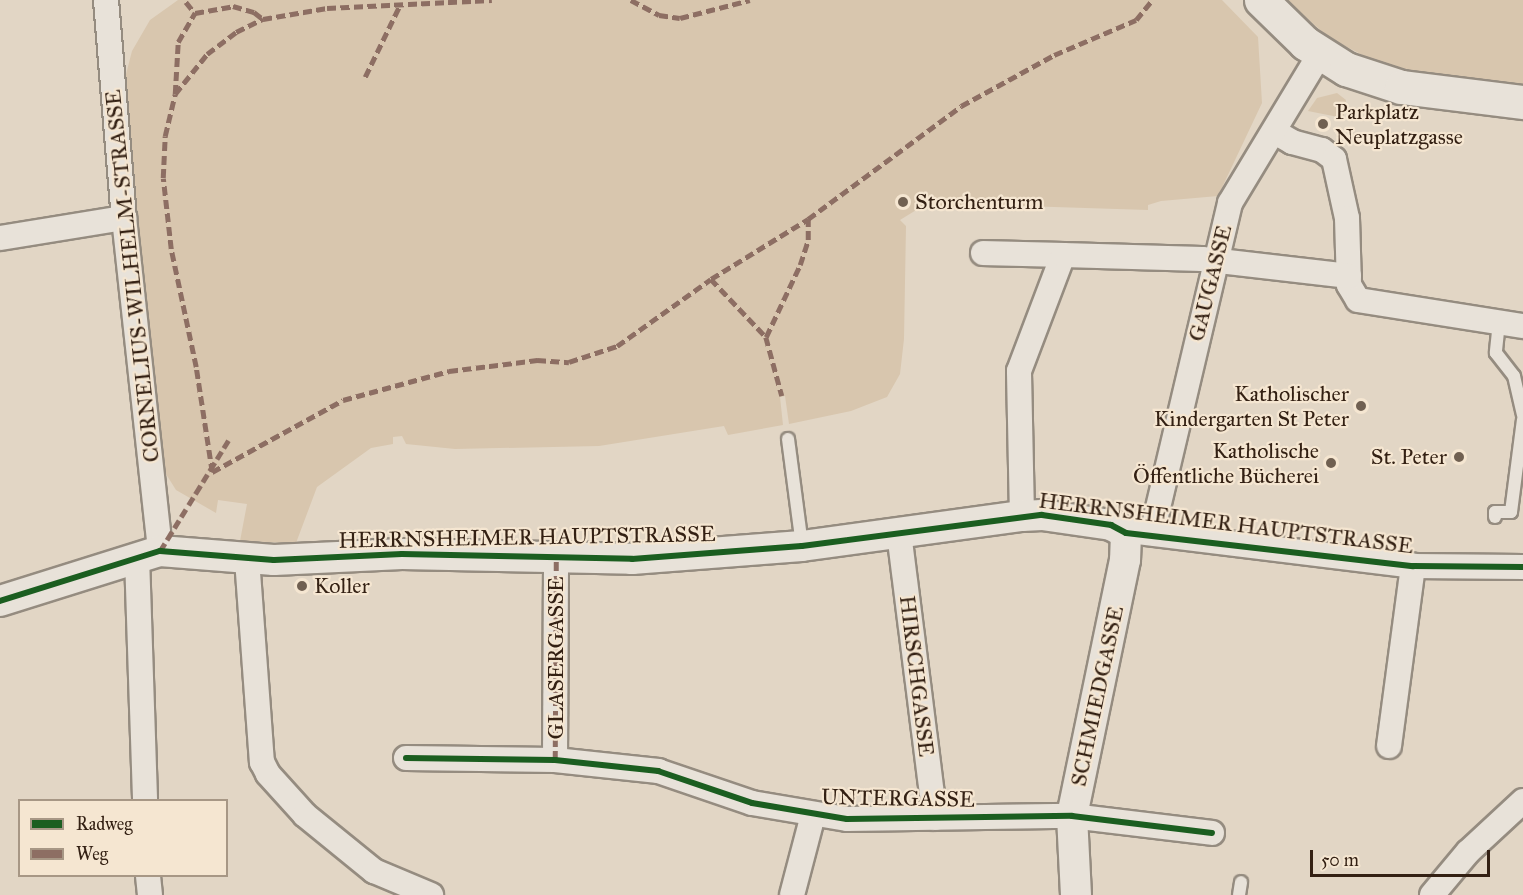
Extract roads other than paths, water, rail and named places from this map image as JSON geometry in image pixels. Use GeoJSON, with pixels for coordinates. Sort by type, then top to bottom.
{"type":"FeatureCollection","features":[{"type":"Feature","properties":{"kind":"main road"},"geometry":{"type":"LineString","coordinates":[[1261,0],[1320,54],[1347,69],[1401,87],[1523,102]]}},
{"type":"Feature","properties":{"kind":"street","name":"CORNELIUS-WILHELM-STRASSE"},"geometry":{"type":"LineString","coordinates":[[106,0],[148,554],[145,799]]}},
{"type":"Feature","properties":{"kind":"street","name":"GAUGASSE"},"geometry":{"type":"LineString","coordinates":[[1139,533],[1230,203],[1275,132],[1320,54]]}},
{"type":"Feature","properties":{"kind":"street"},"geometry":{"type":"LineString","coordinates":[[1275,132],[1292,142],[1322,150],[1334,159],[1347,218],[1349,276],[1353,296],[1367,304],[1523,326]]}},
{"type":"Feature","properties":{"kind":"street"},"geometry":{"type":"LineString","coordinates":[[0,238],[124,218]]}},
{"type":"Feature","properties":{"kind":"street"},"geometry":{"type":"LineString","coordinates":[[983,253],[1063,255],[1109,253],[1214,261],[1349,276]]}},
{"type":"Feature","properties":{"kind":"street"},"geometry":{"type":"LineString","coordinates":[[1022,516],[1019,371],[1063,255]]}},
{"type":"Feature","properties":{"kind":"street","name":"HERRNSHEIMER HAUPTSTRASSE"},"geometry":{"type":"LineString","coordinates":[[0,601],[148,554],[247,559],[402,554],[632,558],[802,546],[1022,516],[1080,519],[1139,533],[1413,566],[1523,567]]}},
{"type":"Feature","properties":{"kind":"street","name":"HIRSCHGASSE"},"geometry":{"type":"LineString","coordinates":[[899,533],[935,818]]}},
{"type":"Feature","properties":{"kind":"street","name":"SCHMIEDGASSE"},"geometry":{"type":"LineString","coordinates":[[1076,895],[1072,816],[1122,577],[1139,533]]}},
{"type":"Feature","properties":{"kind":"street","name":"GLASERGASSE"},"geometry":{"type":"LineString","coordinates":[[555,760],[556,556]]}},
{"type":"Feature","properties":{"kind":"street"},"geometry":{"type":"LineString","coordinates":[[247,559],[262,762],[290,801],[374,883],[431,895]]}},
{"type":"Feature","properties":{"kind":"street"},"geometry":{"type":"LineString","coordinates":[[1389,746],[1413,566]]}},
{"type":"Feature","properties":{"kind":"street","name":"UNTERGASSE"},"geometry":{"type":"LineString","coordinates":[[406,758],[555,760],[658,771],[752,803],[813,815],[935,818],[1072,816],[1212,832]]}},
{"type":"Feature","properties":{"kind":"street"},"geometry":{"type":"LineString","coordinates":[[1432,895],[1468,852],[1523,801]]}},
{"type":"Feature","properties":{"kind":"street"},"geometry":{"type":"LineString","coordinates":[[792,895],[813,815]]}},
{"type":"Feature","properties":{"kind":"street"},"geometry":{"type":"LineString","coordinates":[[148,877],[150,895]]}},
{"type":"Feature","properties":{"kind":"lane"},"geometry":{"type":"LineString","coordinates":[[1495,517],[1496,512],[1511,512],[1523,417],[1514,376],[1496,353],[1498,322]]}},
{"type":"Feature","properties":{"kind":"lane"},"geometry":{"type":"LineString","coordinates":[[788,439],[802,546]]}},
{"type":"Feature","properties":{"kind":"place","name":"Parkplatz Neuplatzgasse"},"geometry":{"type":"Point","coordinates":[1323,124]}},
{"type":"Feature","properties":{"kind":"place","name":"Storchenturm"},"geometry":{"type":"Point","coordinates":[903,202]}},
{"type":"Feature","properties":{"kind":"place","name":"Katholischer Kindergarten St Peter"},"geometry":{"type":"Point","coordinates":[1361,406]}},
{"type":"Feature","properties":{"kind":"place","name":"St. Peter"},"geometry":{"type":"Point","coordinates":[1459,457]}},
{"type":"Feature","properties":{"kind":"place","name":"Katholische Öffentliche Bücherei"},"geometry":{"type":"Point","coordinates":[1331,463]}},
{"type":"Feature","properties":{"kind":"place","name":"Koller"},"geometry":{"type":"Point","coordinates":[302,586]}}]}
